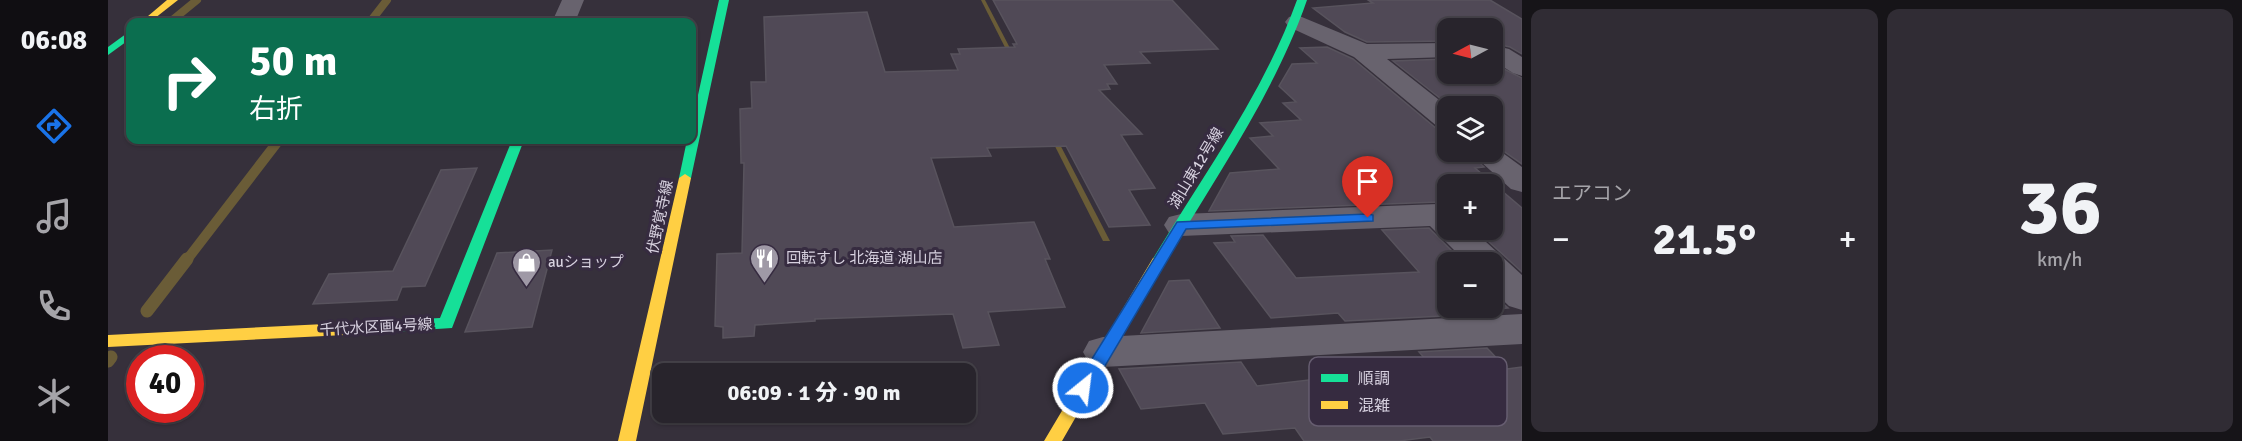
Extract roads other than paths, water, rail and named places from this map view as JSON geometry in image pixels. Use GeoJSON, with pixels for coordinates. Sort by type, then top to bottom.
{"type":"FeatureCollection","features":[{"type":"Feature","properties":{"kind":"street"},"geometry":{"type":"LineString","coordinates":[[150,18],[173,0]]}},
{"type":"Feature","properties":{"kind":"street"},"geometry":{"type":"LineString","coordinates":[[566,18],[573,0]]}},
{"type":"Feature","properties":{"kind":"street","name":"伏野覚寺線"},"geometry":{"type":"LineString","coordinates":[[696,127],[724,0]]}},
{"type":"Feature","properties":{"kind":"street"},"geometry":{"type":"LineString","coordinates":[[1299,11],[1364,52],[1437,112]]}},
{"type":"Feature","properties":{"kind":"street","name":"湖山東12号線"},"geometry":{"type":"LineString","coordinates":[[1053,441],[1103,352],[1246,116],[1299,11]]}},
{"type":"Feature","properties":{"kind":"street"},"geometry":{"type":"LineString","coordinates":[[108,52],[126,37]]}},
{"type":"Feature","properties":{"kind":"street"},"geometry":{"type":"LineString","coordinates":[[1364,52],[1437,50]]}},
{"type":"Feature","properties":{"kind":"street"},"geometry":{"type":"LineString","coordinates":[[1503,56],[1522,68]]}},
{"type":"Feature","properties":{"kind":"street","name":"千代水区画4号線"},"geometry":{"type":"LineString","coordinates":[[108,341],[446,324],[516,144]]}},
{"type":"Feature","properties":{"kind":"street","name":"伏野覚寺線"},"geometry":{"type":"LineString","coordinates":[[627,441],[692,144]]}},
{"type":"Feature","properties":{"kind":"street"},"geometry":{"type":"LineString","coordinates":[[1497,162],[1522,182]]}},
{"type":"Feature","properties":{"kind":"street"},"geometry":{"type":"LineString","coordinates":[[1181,225],[1437,215]]}},
{"type":"Feature","properties":{"kind":"street"},"geometry":{"type":"LineString","coordinates":[[1463,240],[1476,252]]}},
{"type":"Feature","properties":{"kind":"street"},"geometry":{"type":"LineString","coordinates":[[1503,279],[1522,297]]}},
{"type":"Feature","properties":{"kind":"street"},"geometry":{"type":"LineString","coordinates":[[1103,352],[1522,329]]}},
{"type":"Feature","properties":{"kind":"waterway"},"geometry":{"type":"LineString","coordinates":[[175,18],[197,0]]}},
{"type":"Feature","properties":{"kind":"waterway"},"geometry":{"type":"LineString","coordinates":[[373,18],[387,0]]}},
{"type":"Feature","properties":{"kind":"waterway"},"geometry":{"type":"LineString","coordinates":[[186,261],[276,144]]}},
{"type":"Feature","properties":{"kind":"waterway"},"geometry":{"type":"LineString","coordinates":[[147,311],[187,259]]}},
{"type":"Feature","properties":{"kind":"waterway"},"geometry":{"type":"LineString","coordinates":[[108,361],[111,357]]}},
{"type":"Feature","properties":{"kind":"place","name":"回転すし 北海道 湖山店"},"geometry":{"type":"Point","coordinates":[765,284]}},
{"type":"Feature","properties":{"kind":"place","name":"auショップ"},"geometry":{"type":"Point","coordinates":[527,288]}}]}
